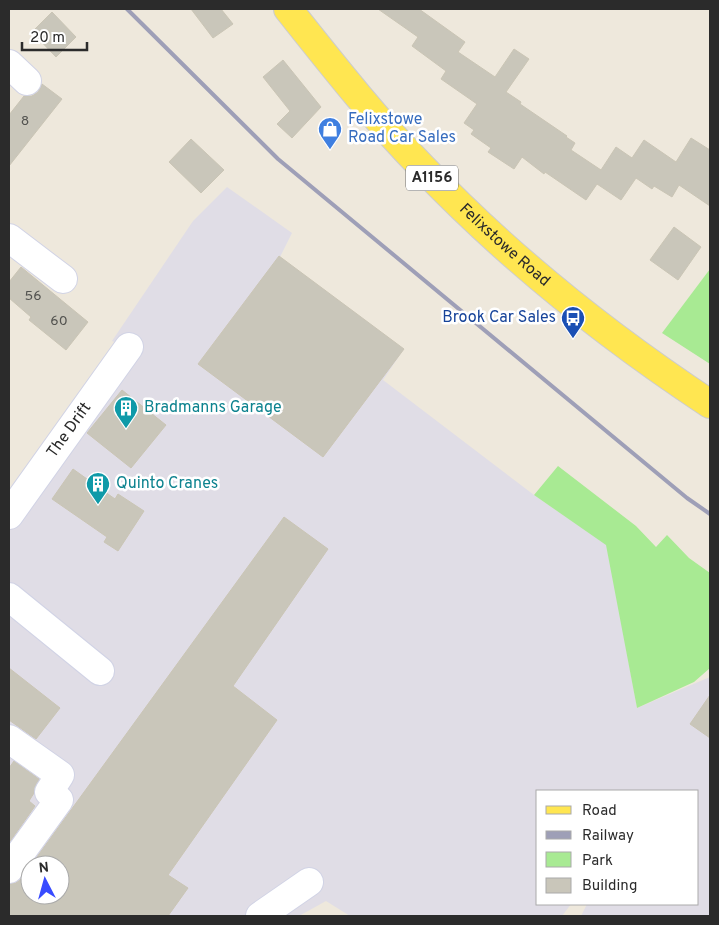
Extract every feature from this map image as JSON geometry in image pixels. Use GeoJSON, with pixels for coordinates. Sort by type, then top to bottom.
{"type":"FeatureCollection","features":[{"type":"Feature","properties":{"kind":"main road","name":"Felixstowe Road"},"geometry":{"type":"LineString","coordinates":[[288,9],[377,118],[423,168],[476,220],[554,289],[635,353],[710,404]]}},
{"type":"Feature","properties":{"kind":"street"},"geometry":{"type":"LineString","coordinates":[[9,238],[63,279]]}},
{"type":"Feature","properties":{"kind":"street","name":"The Drift"},"geometry":{"type":"LineString","coordinates":[[9,515],[128,347]]}},
{"type":"Feature","properties":{"kind":"street"},"geometry":{"type":"LineString","coordinates":[[9,597],[100,671]]}},
{"type":"Feature","properties":{"kind":"street"},"geometry":{"type":"LineString","coordinates":[[9,739],[60,774],[49,792],[59,800],[9,869]]}},
{"type":"Feature","properties":{"kind":"street"},"geometry":{"type":"LineString","coordinates":[[260,916],[309,882]]}},
{"type":"Feature","properties":{"kind":"shaded area"},"geometry":{"type":"Polygon","coordinates":[[[227,187],[292,233],[280,257],[404,349],[383,380],[534,495],[607,545],[637,708],[710,677],[710,916],[581,916],[586,905],[699,905],[699,790],[536,790],[536,905],[570,905],[562,916],[350,916],[326,901],[299,916],[9,916],[9,515],[128,347],[112,341],[193,221],[227,187]]]}},
{"type":"Feature","properties":{"kind":"green space"},"geometry":{"type":"Polygon","coordinates":[[[710,269],[710,364],[662,333],[710,269]]]}},
{"type":"Feature","properties":{"kind":"green space"},"geometry":{"type":"Polygon","coordinates":[[[558,466],[636,526],[656,547],[667,535],[689,558],[710,573],[710,668],[694,682],[637,708],[606,545],[534,495],[558,466]]]}},
{"type":"Feature","properties":{"kind":"building"},"geometry":{"type":"Polygon","coordinates":[[[191,9],[221,9],[233,24],[213,38],[191,9]]]}},
{"type":"Feature","properties":{"kind":"building"},"geometry":{"type":"Polygon","coordinates":[[[378,9],[419,9],[465,42],[458,52],[495,77],[514,49],[529,59],[506,92],[521,102],[520,104],[567,136],[575,143],[571,150],[601,170],[616,147],[632,158],[644,140],[676,162],[691,138],[710,150],[710,206],[679,185],[672,197],[654,186],[652,189],[636,178],[621,200],[597,184],[586,200],[545,172],[544,174],[522,157],[514,169],[488,152],[491,148],[471,134],[474,130],[464,123],[477,104],[441,79],[446,71],[412,46],[418,37],[378,9]]]}},
{"type":"Feature","properties":{"kind":"building"},"geometry":{"type":"Polygon","coordinates":[[[52,12],[76,37],[56,57],[32,32],[52,12]]]}},
{"type":"Feature","properties":{"kind":"building"},"geometry":{"type":"Polygon","coordinates":[[[283,60],[321,107],[292,138],[277,124],[290,111],[263,77],[283,60]]]}},
{"type":"Feature","properties":{"kind":"building"},"geometry":{"type":"Polygon","coordinates":[[[42,84],[62,99],[9,166],[9,115],[24,96],[32,96],[38,92],[42,84]]]}},
{"type":"Feature","properties":{"kind":"building"},"geometry":{"type":"Polygon","coordinates":[[[191,139],[224,170],[201,193],[169,162],[191,139]]]}},
{"type":"Feature","properties":{"kind":"building"},"geometry":{"type":"Polygon","coordinates":[[[674,227],[701,247],[678,280],[650,260],[674,227]]]}},
{"type":"Feature","properties":{"kind":"building"},"geometry":{"type":"Polygon","coordinates":[[[279,256],[404,349],[323,457],[198,364],[279,256]]]}},
{"type":"Feature","properties":{"kind":"building"},"geometry":{"type":"Polygon","coordinates":[[[21,267],[88,322],[66,350],[29,320],[31,317],[9,298],[9,282],[21,267]]]}},
{"type":"Feature","properties":{"kind":"building","name":"Bradmanns Garage"},"geometry":{"type":"Polygon","coordinates":[[[122,390],[166,425],[131,468],[87,433],[122,390]]]}},
{"type":"Feature","properties":{"kind":"building","name":"Quinto Cranes"},"geometry":{"type":"Polygon","coordinates":[[[73,469],[115,499],[118,494],[144,511],[118,551],[104,542],[107,537],[52,499],[73,469]]]}},
{"type":"Feature","properties":{"kind":"building"},"geometry":{"type":"Polygon","coordinates":[[[284,517],[328,549],[233,686],[277,720],[168,875],[188,888],[168,916],[9,916],[9,884],[16,883],[20,880],[20,905],[70,905],[70,855],[38,855],[284,517]]]}},
{"type":"Feature","properties":{"kind":"building"},"geometry":{"type":"Polygon","coordinates":[[[9,668],[60,708],[36,739],[9,720],[9,668]]]}},
{"type":"Feature","properties":{"kind":"building"},"geometry":{"type":"Polygon","coordinates":[[[710,695],[710,738],[690,724],[710,695]]]}},
{"type":"Feature","properties":{"kind":"building"},"geometry":{"type":"Polygon","coordinates":[[[14,761],[39,779],[29,801],[35,806],[9,843],[9,768],[14,761]]]}},
{"type":"Feature","properties":{"kind":"railway"},"geometry":{"type":"LineString","coordinates":[[127,9],[278,159],[687,498],[710,514]]}},
{"type":"Feature","properties":{"kind":"place","name":"Felixstowe Road Car Sales"},"geometry":{"type":"Point","coordinates":[330,150]}},
{"type":"Feature","properties":{"kind":"place","name":"Brook Car Sales"},"geometry":{"type":"Point","coordinates":[573,339]}},
{"type":"Feature","properties":{"kind":"place","name":"Bradmanns Garage"},"geometry":{"type":"Point","coordinates":[126,429]}},
{"type":"Feature","properties":{"kind":"place","name":"Quinto Cranes"},"geometry":{"type":"Point","coordinates":[98,505]}}]}
